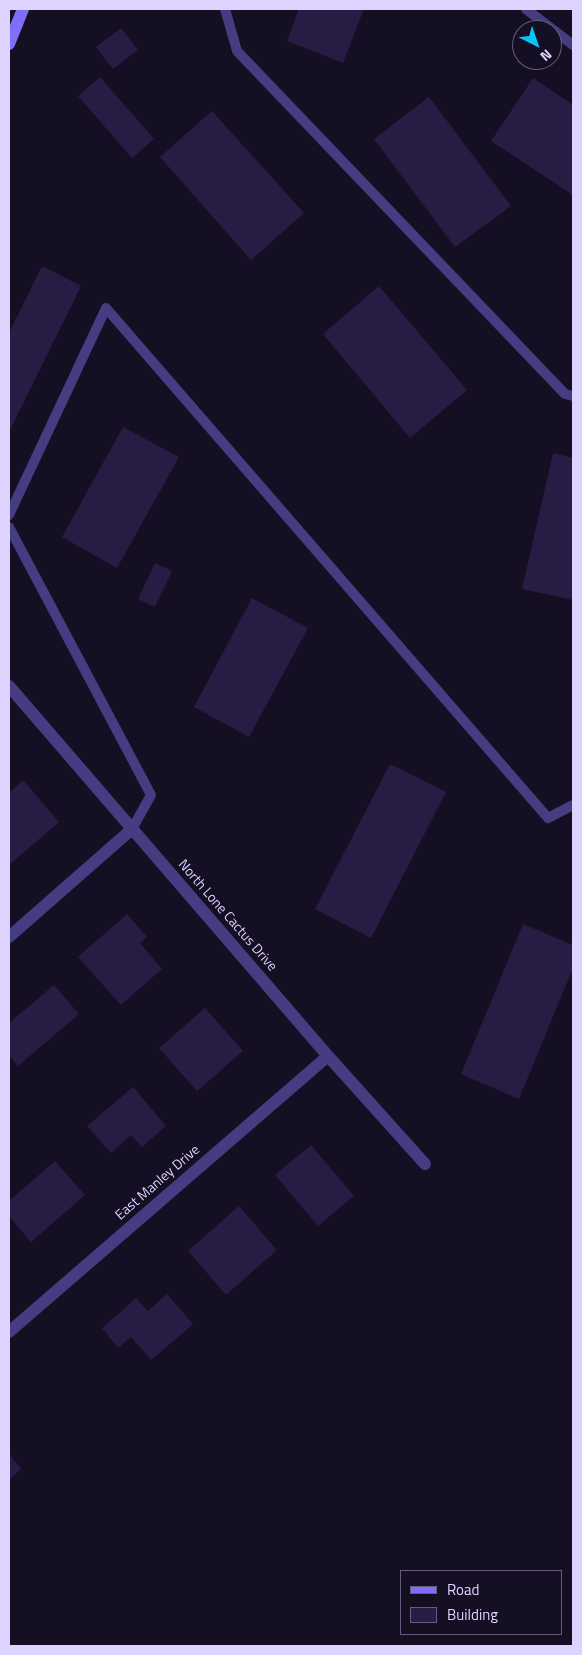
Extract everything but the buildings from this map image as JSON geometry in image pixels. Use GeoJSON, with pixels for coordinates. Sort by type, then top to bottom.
{"type":"FeatureCollection","features":[{"type":"Feature","properties":{"kind":"main road"},"geometry":{"type":"LineString","coordinates":[[9,44],[23,9]]}},
{"type":"Feature","properties":{"kind":"street","name":"North Lone Cactus Drive"},"geometry":{"type":"LineString","coordinates":[[9,686],[328,1056],[425,1164]]}},
{"type":"Feature","properties":{"kind":"street"},"geometry":{"type":"LineString","coordinates":[[9,937],[132,829]]}},
{"type":"Feature","properties":{"kind":"street","name":"East Manley Drive"},"geometry":{"type":"LineString","coordinates":[[9,1332],[328,1056]]}},
{"type":"Feature","properties":{"kind":"lane"},"geometry":{"type":"LineString","coordinates":[[225,9],[237,50],[565,394],[573,396]]}},
{"type":"Feature","properties":{"kind":"lane"},"geometry":{"type":"LineString","coordinates":[[526,9],[573,45]]}},
{"type":"Feature","properties":{"kind":"lane"},"geometry":{"type":"LineString","coordinates":[[9,516],[106,308],[548,818],[573,805]]}},
{"type":"Feature","properties":{"kind":"lane"},"geometry":{"type":"LineString","coordinates":[[9,526],[151,795],[132,829]]}}]}
